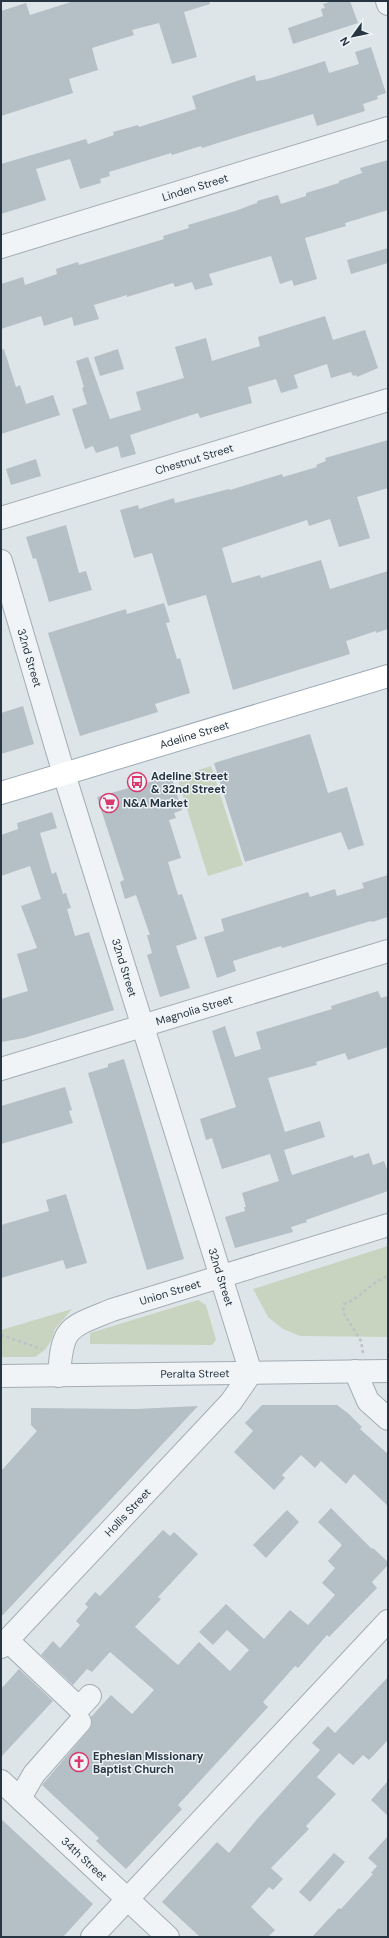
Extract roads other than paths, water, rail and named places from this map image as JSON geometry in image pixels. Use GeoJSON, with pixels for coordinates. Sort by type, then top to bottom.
{"type":"FeatureCollection","features":[{"type":"Feature","properties":{"kind":"main road","name":"Adeline Street"},"geometry":{"type":"LineString","coordinates":[[1,793],[388,676]]}},
{"type":"Feature","properties":{"kind":"street","name":"Linden Street"},"geometry":{"type":"LineString","coordinates":[[1,247],[388,128]]}},
{"type":"Feature","properties":{"kind":"street","name":"Chestnut Street"},"geometry":{"type":"LineString","coordinates":[[1,518],[388,400]]}},
{"type":"Feature","properties":{"kind":"street","name":"32nd Street"},"geometry":{"type":"LineString","coordinates":[[1,561],[64,774],[144,1025],[251,1373]]}},
{"type":"Feature","properties":{"kind":"street","name":"Magnolia Street"},"geometry":{"type":"LineString","coordinates":[[1,1069],[388,951]]}},
{"type":"Feature","properties":{"kind":"street","name":"Union Street"},"geometry":{"type":"LineString","coordinates":[[59,1376],[60,1352],[64,1339],[76,1324],[112,1310],[388,1225]]}},
{"type":"Feature","properties":{"kind":"street"},"geometry":{"type":"LineString","coordinates":[[370,1371],[368,1401],[388,1419]]}},
{"type":"Feature","properties":{"kind":"street","name":"Peralta Street"},"geometry":{"type":"LineString","coordinates":[[1,1376],[370,1371]]}},
{"type":"Feature","properties":{"kind":"street","name":"Hollis Street"},"geometry":{"type":"LineString","coordinates":[[4,1644],[231,1402],[251,1373]]}},
{"type":"Feature","properties":{"kind":"street"},"geometry":{"type":"LineString","coordinates":[[92,1937],[388,1621]]}},
{"type":"Feature","properties":{"kind":"street"},"geometry":{"type":"LineString","coordinates":[[4,1644],[79,1708],[90,1696]]}},
{"type":"Feature","properties":{"kind":"street"},"geometry":{"type":"LineString","coordinates":[[20,1798],[34,1774],[80,1722]]}},
{"type":"Feature","properties":{"kind":"street","name":"34th Street"},"geometry":{"type":"LineString","coordinates":[[1,1781],[168,1937]]}},
{"type":"Feature","properties":{"kind":"place","name":"Adeline Street & 32nd Street"},"geometry":{"type":"Point","coordinates":[137,782]}},
{"type":"Feature","properties":{"kind":"place","name":"N&A Market"},"geometry":{"type":"Point","coordinates":[109,803]}},
{"type":"Feature","properties":{"kind":"place","name":"Ephesian Missionary Baptist Church"},"geometry":{"type":"Point","coordinates":[79,1762]}}]}
